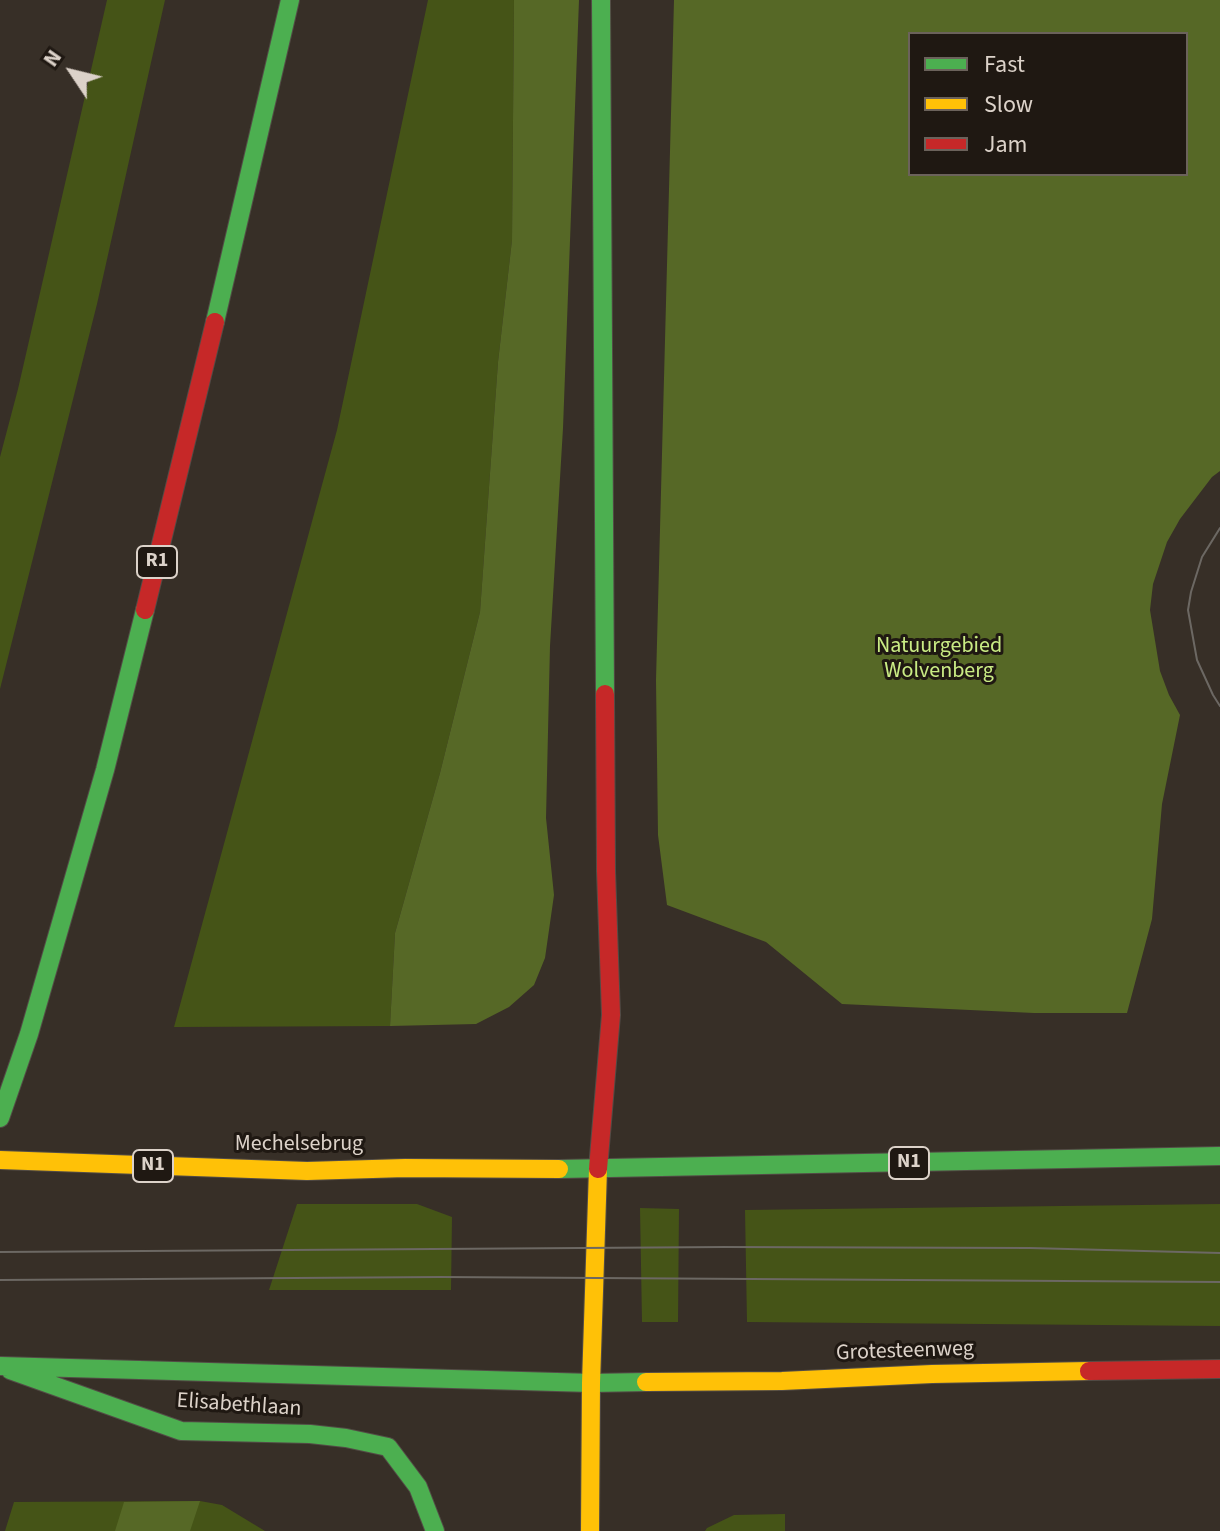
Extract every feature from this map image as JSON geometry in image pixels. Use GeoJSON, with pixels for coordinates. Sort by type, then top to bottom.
{"type":"FeatureCollection","features":[{"type":"Feature","properties":{"kind":"main road","name":"R1"},"geometry":{"type":"LineString","coordinates":[[0,1118],[29,1034],[105,770],[197,400],[290,0]]}},
{"type":"Feature","properties":{"kind":"main road"},"geometry":{"type":"LineString","coordinates":[[590,1531],[598,1169],[611,1015],[606,855],[601,0]]}},
{"type":"Feature","properties":{"kind":"main road","name":"N1"},"geometry":{"type":"LineString","coordinates":[[598,1169],[1220,1156]]}},
{"type":"Feature","properties":{"kind":"main road","name":"Mechelsebrug"},"geometry":{"type":"LineString","coordinates":[[0,1160],[307,1171],[598,1169]]}},
{"type":"Feature","properties":{"kind":"main road"},"geometry":{"type":"LineString","coordinates":[[0,1366],[591,1383]]}},
{"type":"Feature","properties":{"kind":"main road","name":"Elisabethlaan"},"geometry":{"type":"LineString","coordinates":[[0,1366],[181,1431],[310,1434],[388,1447],[418,1487],[435,1531]]}},
{"type":"Feature","properties":{"kind":"main road","name":"Grotesteenweg"},"geometry":{"type":"LineString","coordinates":[[591,1383],[1220,1369]]}},
{"type":"Feature","properties":{"kind":"green space"},"geometry":{"type":"Polygon","coordinates":[[[107,0],[165,0],[97,304],[0,689],[0,457],[107,0]]]}},
{"type":"Feature","properties":{"kind":"green space"},"geometry":{"type":"Polygon","coordinates":[[[428,0],[514,0],[512,240],[498,362],[480,612],[440,773],[395,933],[390,1026],[174,1027],[337,430],[428,0]]]}},
{"type":"Feature","properties":{"kind":"green space"},"geometry":{"type":"Polygon","coordinates":[[[514,0],[579,0],[563,428],[550,646],[546,818],[554,895],[545,958],[534,985],[509,1007],[476,1024],[390,1026],[395,933],[440,773],[480,612],[498,362],[512,240],[514,0]]]}},
{"type":"Feature","properties":{"kind":"green space","name":"Natuurgebied Wolvenberg"},"geometry":{"type":"Polygon","coordinates":[[[674,0],[1220,0],[1220,471],[1180,519],[1167,542],[1153,584],[1150,610],[1160,671],[1180,715],[1162,804],[1152,919],[1127,1013],[1034,1013],[842,1004],[766,942],[667,905],[658,835],[656,680],[674,0]]]}},
{"type":"Feature","properties":{"kind":"green space"},"geometry":{"type":"Polygon","coordinates":[[[297,1204],[417,1204],[452,1217],[451,1290],[269,1290],[297,1204]]]}},
{"type":"Feature","properties":{"kind":"green space"},"geometry":{"type":"Polygon","coordinates":[[[1220,1204],[1220,1326],[747,1322],[745,1210],[1220,1204]]]}},
{"type":"Feature","properties":{"kind":"green space"},"geometry":{"type":"Polygon","coordinates":[[[640,1208],[679,1209],[678,1322],[642,1322],[640,1208]]]}},
{"type":"Feature","properties":{"kind":"green space"},"geometry":{"type":"Polygon","coordinates":[[[200,1501],[222,1505],[265,1531],[5,1531],[14,1502],[200,1501]]]}},
{"type":"Feature","properties":{"kind":"green space"},"geometry":{"type":"Polygon","coordinates":[[[200,1501],[190,1531],[115,1531],[124,1502],[200,1501]]]}},
{"type":"Feature","properties":{"kind":"green space"},"geometry":{"type":"Polygon","coordinates":[[[785,1514],[785,1531],[705,1531],[734,1515],[785,1514]]]}},
{"type":"Feature","properties":{"kind":"tram line"},"geometry":{"type":"LineString","coordinates":[[1220,528],[1202,557],[1188,610],[1197,660],[1220,706]]}},
{"type":"Feature","properties":{"kind":"tram line"},"geometry":{"type":"LineString","coordinates":[[0,1252],[724,1247],[1030,1248],[1220,1253]]}},
{"type":"Feature","properties":{"kind":"tram line"},"geometry":{"type":"LineString","coordinates":[[0,1280],[441,1277],[1220,1282]]}},
{"type":"Feature","properties":{"kind":"traffic: fast"},"geometry":{"type":"LineString","coordinates":[[215,322],[290,0]]}},
{"type":"Feature","properties":{"kind":"traffic: fast"},"geometry":{"type":"LineString","coordinates":[[601,0],[605,694]]}},
{"type":"Feature","properties":{"kind":"traffic: fast"},"geometry":{"type":"LineString","coordinates":[[0,1118],[29,1034],[105,770],[145,610]]}},
{"type":"Feature","properties":{"kind":"traffic: fast"},"geometry":{"type":"LineString","coordinates":[[559,1169],[1220,1156]]}},
{"type":"Feature","properties":{"kind":"traffic: fast"},"geometry":{"type":"LineString","coordinates":[[0,1366],[646,1382]]}},
{"type":"Feature","properties":{"kind":"traffic: fast"},"geometry":{"type":"LineString","coordinates":[[10,1370],[181,1431],[310,1434],[388,1447],[418,1487],[435,1531]]}},
{"type":"Feature","properties":{"kind":"traffic: slow"},"geometry":{"type":"LineString","coordinates":[[0,1160],[307,1171],[559,1169]]}},
{"type":"Feature","properties":{"kind":"traffic: slow"},"geometry":{"type":"LineString","coordinates":[[590,1531],[598,1169]]}},
{"type":"Feature","properties":{"kind":"traffic: slow"},"geometry":{"type":"LineString","coordinates":[[646,1382],[1089,1371]]}},
{"type":"Feature","properties":{"kind":"traffic: jam"},"geometry":{"type":"LineString","coordinates":[[145,610],[215,322]]}},
{"type":"Feature","properties":{"kind":"traffic: jam"},"geometry":{"type":"LineString","coordinates":[[598,1169],[611,1015],[605,694]]}},
{"type":"Feature","properties":{"kind":"traffic: jam"},"geometry":{"type":"LineString","coordinates":[[1089,1371],[1220,1369]]}}]}
